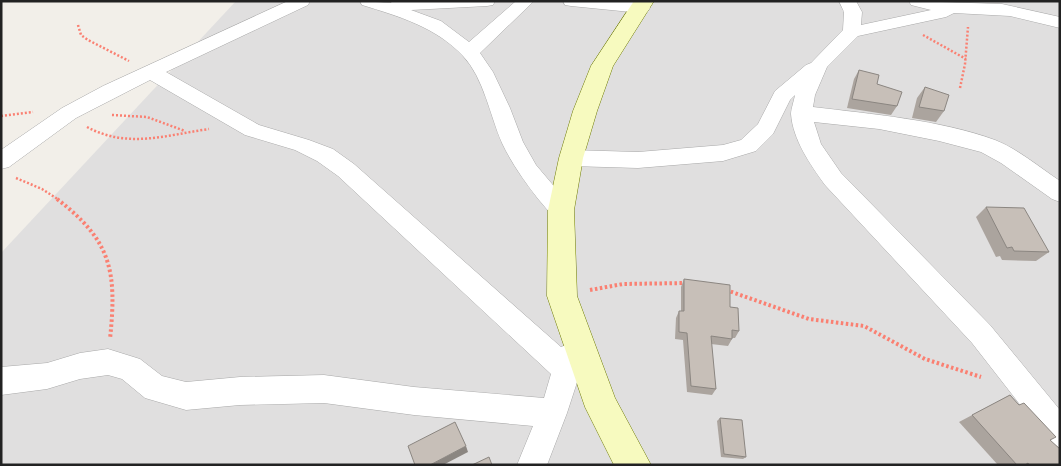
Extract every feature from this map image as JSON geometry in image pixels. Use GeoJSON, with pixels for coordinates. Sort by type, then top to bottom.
{"type":"FeatureCollection","features":[{"type":"Feature","properties":{"kind":"street"},"geometry":{"type":"LineString","coordinates":[[5,168],[69,114],[150,72],[302,1]]}},
{"type":"Feature","properties":{"kind":"street"},"geometry":{"type":"LineString","coordinates":[[371,2],[430,5],[487,1]]}},
{"type":"Feature","properties":{"kind":"street"},"geometry":{"type":"LineString","coordinates":[[470,52],[526,1]]}},
{"type":"Feature","properties":{"kind":"street"},"geometry":{"type":"LineString","coordinates":[[571,1],[643,5]]}},
{"type":"Feature","properties":{"kind":"street"},"geometry":{"type":"LineString","coordinates":[[846,1],[853,12],[852,32]]}},
{"type":"Feature","properties":{"kind":"street"},"geometry":{"type":"LineString","coordinates":[[917,1],[928,5],[959,5],[996,9],[1060,23]]}},
{"type":"Feature","properties":{"kind":"street"},"geometry":{"type":"LineString","coordinates":[[371,2],[435,25],[470,52],[483,72],[500,108],[512,142],[528,170],[562,210]]}},
{"type":"Feature","properties":{"kind":"street"},"geometry":{"type":"LineString","coordinates":[[633,465],[602,407],[562,296],[562,210],[571,158],[585,111],[602,66],[643,5]]}},
{"type":"Feature","properties":{"kind":"street"},"geometry":{"type":"LineString","coordinates":[[571,158],[638,160],[723,153],[748,146],[766,130],[782,96],[852,32],[959,5]]}},
{"type":"Feature","properties":{"kind":"street"},"geometry":{"type":"LineString","coordinates":[[820,63],[806,90],[801,113],[804,131],[814,154],[833,179],[981,334],[1060,433]]}},
{"type":"Feature","properties":{"kind":"street"},"geometry":{"type":"LineString","coordinates":[[150,72],[252,130],[309,149],[325,156],[346,170],[567,370]]}},
{"type":"Feature","properties":{"kind":"street"},"geometry":{"type":"LineString","coordinates":[[801,113],[879,122],[939,133],[988,146],[1009,157],[1060,193]]}},
{"type":"Feature","properties":{"kind":"street"},"geometry":{"type":"LineString","coordinates":[[532,465],[553,413],[577,338]]}},
{"type":"Feature","properties":{"kind":"street"},"geometry":{"type":"LineString","coordinates":[[1,381],[47,376],[80,366],[108,362],[130,368],[155,388],[186,396],[240,391],[324,389],[414,401],[553,413]]}},
{"type":"Feature","properties":{"kind":"path"},"geometry":{"type":"LineString","coordinates":[[959,5],[969,28],[966,59],[960,88]]}},
{"type":"Feature","properties":{"kind":"path"},"geometry":{"type":"LineString","coordinates":[[900,21],[966,59]]}},
{"type":"Feature","properties":{"kind":"path"},"geometry":{"type":"LineString","coordinates":[[78,25],[81,35],[88,40],[150,72]]}},
{"type":"Feature","properties":{"kind":"path"},"geometry":{"type":"LineString","coordinates":[[69,114],[99,136],[121,140],[213,129],[252,130]]}},
{"type":"Feature","properties":{"kind":"path"},"geometry":{"type":"LineString","coordinates":[[109,116],[147,117],[186,132]]}},
{"type":"Feature","properties":{"kind":"path"},"geometry":{"type":"LineString","coordinates":[[5,168],[46,190],[72,209],[93,234],[107,256],[112,281],[112,321],[108,362]]}},
{"type":"Feature","properties":{"kind":"path"},"geometry":{"type":"LineString","coordinates":[[562,296],[623,284],[688,283]]}},
{"type":"Feature","properties":{"kind":"path"},"geometry":{"type":"LineString","coordinates":[[721,289],[809,319],[864,326],[925,359],[986,379]]}},
{"type":"Feature","properties":{"kind":"shaded area"},"geometry":{"type":"Polygon","coordinates":[[[236,1],[1060,1],[1060,465],[1,465],[1,253],[236,1]]]}},
{"type":"Feature","properties":{"kind":"building"},"geometry":{"type":"Polygon","coordinates":[[[859,70],[879,75],[877,84],[902,92],[897,106],[852,99],[859,70]]]}},
{"type":"Feature","properties":{"kind":"building"},"geometry":{"type":"Polygon","coordinates":[[[925,87],[949,95],[944,111],[919,107],[925,87]]]}},
{"type":"Feature","properties":{"kind":"building"},"geometry":{"type":"Polygon","coordinates":[[[986,207],[1024,208],[1049,252],[1014,251],[1012,247],[1007,248],[986,207]]]}},
{"type":"Feature","properties":{"kind":"building"},"geometry":{"type":"Polygon","coordinates":[[[684,279],[730,285],[730,307],[738,308],[739,331],[732,330],[732,339],[711,336],[716,389],[691,386],[687,333],[679,332],[679,311],[684,311],[684,279]]]}},
{"type":"Feature","properties":{"kind":"building"},"geometry":{"type":"Polygon","coordinates":[[[1010,395],[1019,405],[1024,403],[1056,437],[1050,440],[1060,449],[1060,465],[1029,465],[1028,463],[1017,465],[972,415],[1010,395]]]}},
{"type":"Feature","properties":{"kind":"building"},"geometry":{"type":"Polygon","coordinates":[[[720,418],[742,420],[746,457],[724,454],[720,418]]]}},
{"type":"Feature","properties":{"kind":"building"},"geometry":{"type":"Polygon","coordinates":[[[455,422],[466,446],[430,465],[415,465],[408,446],[455,422]]]}},
{"type":"Feature","properties":{"kind":"building"},"geometry":{"type":"Polygon","coordinates":[[[489,457],[492,465],[472,465],[489,457]]]}}]}
